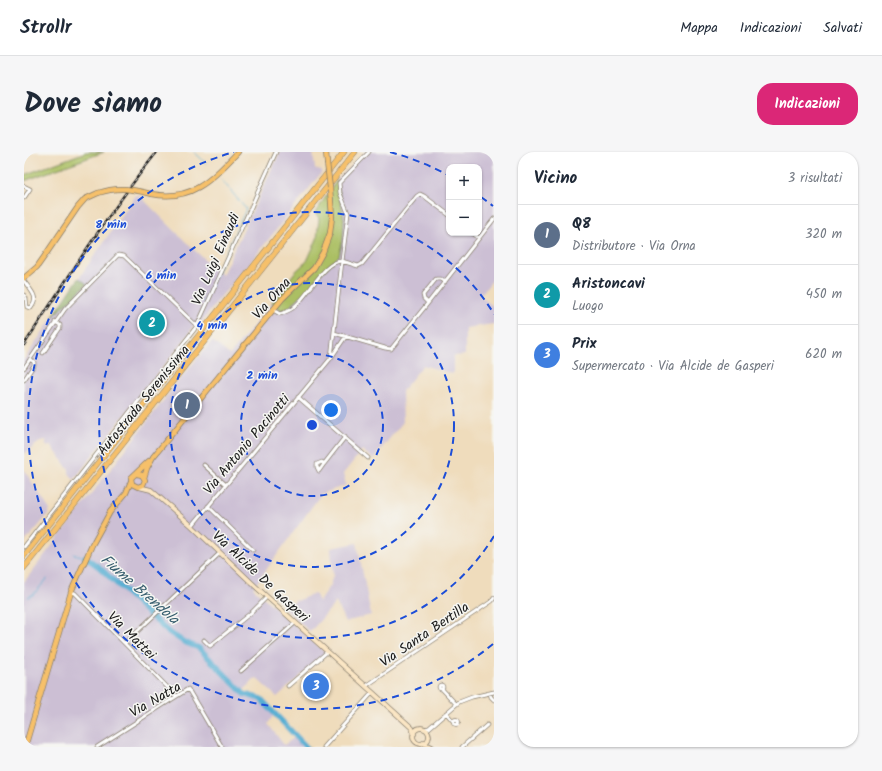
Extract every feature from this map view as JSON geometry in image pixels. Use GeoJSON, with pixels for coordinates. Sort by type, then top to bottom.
{"type":"FeatureCollection","features":[{"type":"Feature","properties":{"kind":"highway","name":"Autostrada Serenissima"},"geometry":{"type":"LineString","coordinates":[[24,556],[344,152]]}},
{"type":"Feature","properties":{"kind":"highway","name":"Autostrada Serenissima"},"geometry":{"type":"LineString","coordinates":[[24,568],[355,152]]}},
{"type":"Feature","properties":{"kind":"main road"},"geometry":{"type":"LineString","coordinates":[[24,279],[44,257],[85,199],[98,192],[120,188],[170,196],[192,191],[205,184],[238,152]]}},
{"type":"Feature","properties":{"kind":"main road","name":"Via Orna"},"geometry":{"type":"LineString","coordinates":[[144,479],[147,468],[153,457],[282,299],[314,268],[323,252],[328,240],[331,226],[332,208],[326,152]]}},
{"type":"Feature","properties":{"kind":"main road"},"geometry":{"type":"LineString","coordinates":[[25,747],[71,592],[88,552],[110,512],[126,493],[133,476],[137,474],[153,457]]}},
{"type":"Feature","properties":{"kind":"main road"},"geometry":{"type":"LineString","coordinates":[[137,474],[140,474],[151,490]]}},
{"type":"Feature","properties":{"kind":"main road"},"geometry":{"type":"LineString","coordinates":[[126,493],[143,485],[144,479]]}},
{"type":"Feature","properties":{"kind":"main road"},"geometry":{"type":"LineString","coordinates":[[131,481],[133,486],[138,487]]}},
{"type":"Feature","properties":{"kind":"main road","name":"Via Alcide De Gasperi"},"geometry":{"type":"LineString","coordinates":[[138,487],[151,490],[192,526],[295,623],[412,728]]}},
{"type":"Feature","properties":{"kind":"main road"},"geometry":{"type":"LineString","coordinates":[[412,728],[427,729],[428,739],[431,746],[416,742],[412,728]]}},
{"type":"Feature","properties":{"kind":"main road"},"geometry":{"type":"LineString","coordinates":[[414,734],[419,729]]}},
{"type":"Feature","properties":{"kind":"main road"},"geometry":{"type":"LineString","coordinates":[[423,744],[428,739]]}},
{"type":"Feature","properties":{"kind":"street","name":"Via Luigi Einaudi"},"geometry":{"type":"LineString","coordinates":[[24,547],[197,326],[275,152]]}},
{"type":"Feature","properties":{"kind":"street","name":"Via Luigi Einaudi"},"geometry":{"type":"LineString","coordinates":[[270,165],[275,152]]}},
{"type":"Feature","properties":{"kind":"street"},"geometry":{"type":"LineString","coordinates":[[331,358],[348,213],[340,193],[339,183],[369,152]]}},
{"type":"Feature","properties":{"kind":"street"},"geometry":{"type":"LineString","coordinates":[[24,186],[30,189],[24,198]]}},
{"type":"Feature","properties":{"kind":"street"},"geometry":{"type":"LineString","coordinates":[[273,310],[280,314],[287,312],[295,306],[328,267],[337,261],[360,266],[420,194],[446,213]]}},
{"type":"Feature","properties":{"kind":"street"},"geometry":{"type":"LineString","coordinates":[[334,333],[391,349],[494,218]]}},
{"type":"Feature","properties":{"kind":"street"},"geometry":{"type":"LineString","coordinates":[[24,368],[65,309],[118,254],[124,256],[197,326]]}},
{"type":"Feature","properties":{"kind":"street"},"geometry":{"type":"LineString","coordinates":[[428,303],[424,299],[423,295],[436,279],[439,278],[445,282]]}},
{"type":"Feature","properties":{"kind":"street"},"geometry":{"type":"LineString","coordinates":[[24,279],[35,296],[35,304],[31,308],[27,307],[26,298],[24,295]]}},
{"type":"Feature","properties":{"kind":"street"},"geometry":{"type":"LineString","coordinates":[[43,353],[60,328],[60,325],[55,322]]}},
{"type":"Feature","properties":{"kind":"street","name":"Via Antonio Pacinotti"},"geometry":{"type":"LineString","coordinates":[[192,526],[331,358],[346,336]]}},
{"type":"Feature","properties":{"kind":"street"},"geometry":{"type":"LineString","coordinates":[[334,338],[334,341],[337,343],[343,341]]}},
{"type":"Feature","properties":{"kind":"street"},"geometry":{"type":"LineString","coordinates":[[24,380],[34,364],[30,359]]}},
{"type":"Feature","properties":{"kind":"street"},"geometry":{"type":"LineString","coordinates":[[298,397],[368,458]]}},
{"type":"Feature","properties":{"kind":"street"},"geometry":{"type":"LineString","coordinates":[[324,464],[345,438]]}},
{"type":"Feature","properties":{"kind":"street"},"geometry":{"type":"LineString","coordinates":[[204,465],[226,484]]}},
{"type":"Feature","properties":{"kind":"street"},"geometry":{"type":"LineString","coordinates":[[208,506],[253,550]]}},
{"type":"Feature","properties":{"kind":"street"},"geometry":{"type":"LineString","coordinates":[[124,643],[220,553]]}},
{"type":"Feature","properties":{"kind":"street","name":"Via Mattei"},"geometry":{"type":"LineString","coordinates":[[71,592],[75,594],[176,696]]}},
{"type":"Feature","properties":{"kind":"street"},"geometry":{"type":"LineString","coordinates":[[204,640],[210,646],[252,612],[267,597]]}},
{"type":"Feature","properties":{"kind":"street","name":"Via Santa Bertilla"},"geometry":{"type":"LineString","coordinates":[[365,686],[492,601],[494,598]]}},
{"type":"Feature","properties":{"kind":"street"},"geometry":{"type":"LineString","coordinates":[[241,672],[295,623]]}},
{"type":"Feature","properties":{"kind":"street"},"geometry":{"type":"LineString","coordinates":[[288,686],[327,652]]}},
{"type":"Feature","properties":{"kind":"street","name":"Via Natta"},"geometry":{"type":"LineString","coordinates":[[97,747],[188,689],[222,747]]}},
{"type":"Feature","properties":{"kind":"street"},"geometry":{"type":"LineString","coordinates":[[442,689],[456,704]]}},
{"type":"Feature","properties":{"kind":"street"},"geometry":{"type":"LineString","coordinates":[[324,747],[372,693]]}},
{"type":"Feature","properties":{"kind":"street"},"geometry":{"type":"LineString","coordinates":[[427,729],[456,704],[465,699],[492,693],[491,697],[494,700]]}},
{"type":"Feature","properties":{"kind":"street"},"geometry":{"type":"LineString","coordinates":[[446,713],[454,721]]}},
{"type":"Feature","properties":{"kind":"street"},"geometry":{"type":"LineString","coordinates":[[462,747],[487,725]]}},
{"type":"Feature","properties":{"kind":"shaded area"},"geometry":{"type":"Polygon","coordinates":[[[280,152],[313,152],[315,168],[322,170],[322,172],[201,323],[193,326],[189,334],[74,480],[69,473],[69,470],[51,445],[48,447],[45,444],[47,441],[41,441],[24,454],[24,360],[52,318],[87,285],[79,278],[136,195],[140,196],[190,246],[222,275],[280,152]]]}},
{"type":"Feature","properties":{"kind":"shaded area"},"geometry":{"type":"Polygon","coordinates":[[[366,152],[494,152],[494,278],[480,296],[494,307],[494,324],[465,328],[465,355],[453,356],[453,374],[423,365],[402,391],[403,422],[373,459],[362,450],[343,474],[346,485],[321,494],[253,588],[326,653],[277,697],[256,678],[243,691],[248,699],[254,698],[274,714],[268,724],[284,745],[294,738],[303,747],[24,747],[24,582],[176,384],[212,341],[230,355],[272,303],[284,311],[344,219],[337,180],[366,152]]]}},
{"type":"Feature","properties":{"kind":"shaded area"},"geometry":{"type":"Polygon","coordinates":[[[24,470],[50,510],[48,515],[24,543],[24,470]]]}},
{"type":"Feature","properties":{"kind":"shaded area"},"geometry":{"type":"Polygon","coordinates":[[[357,543],[371,615],[345,622],[336,602],[310,632],[283,607],[293,603],[296,600],[297,601],[315,593],[319,602],[330,585],[333,575],[331,548],[357,543]]]}},
{"type":"Feature","properties":{"kind":"green space"},"geometry":{"type":"Polygon","coordinates":[[[86,152],[104,152],[24,181],[24,175],[86,152]]]}},
{"type":"Feature","properties":{"kind":"green space"},"geometry":{"type":"Polygon","coordinates":[[[337,180],[344,219],[343,239],[339,256],[284,312],[272,303],[295,272],[307,261],[317,239],[319,218],[315,213],[337,180]]]}},
{"type":"Feature","properties":{"kind":"green space"},"geometry":{"type":"Polygon","coordinates":[[[79,278],[87,284],[52,318],[79,278]]]}},
{"type":"Feature","properties":{"kind":"waterway"},"geometry":{"type":"LineString","coordinates":[[194,152],[206,163]]}},
{"type":"Feature","properties":{"kind":"waterway"},"geometry":{"type":"LineString","coordinates":[[203,303],[246,209],[221,179]]}},
{"type":"Feature","properties":{"kind":"waterway"},"geometry":{"type":"LineString","coordinates":[[74,554],[85,557]]}},
{"type":"Feature","properties":{"kind":"waterway","name":"Fiume Brendola"},"geometry":{"type":"LineString","coordinates":[[85,557],[99,567],[167,631],[184,642],[199,648],[244,694],[261,699],[306,747]]}},
{"type":"Feature","properties":{"kind":"waterway"},"geometry":{"type":"LineString","coordinates":[[28,597],[34,594],[47,579]]}},
{"type":"Feature","properties":{"kind":"railway"},"geometry":{"type":"LineString","coordinates":[[24,345],[105,222],[157,152]]}},
{"type":"Feature","properties":{"kind":"place","name":"Aristoncavi"},"geometry":{"type":"Point","coordinates":[152,323]}},
{"type":"Feature","properties":{"kind":"place","name":"Q8"},"geometry":{"type":"Point","coordinates":[187,405]}},
{"type":"Feature","properties":{"kind":"place","name":"Prix"},"geometry":{"type":"Point","coordinates":[316,686]}}]}
